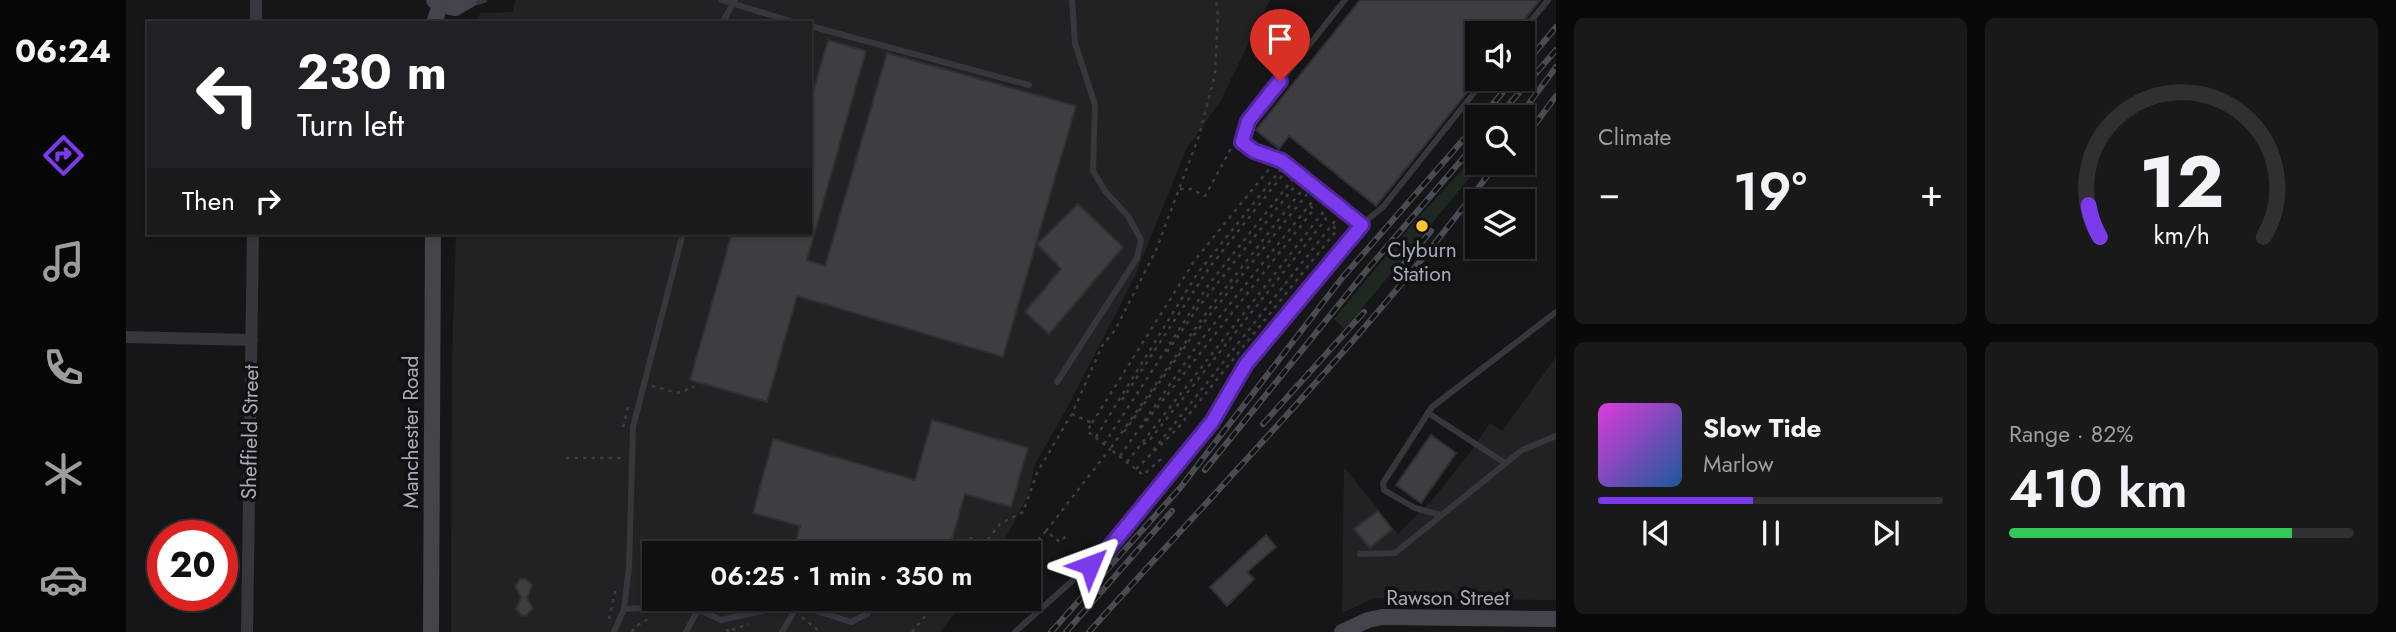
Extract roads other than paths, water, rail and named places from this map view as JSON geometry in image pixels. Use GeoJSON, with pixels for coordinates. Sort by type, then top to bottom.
{"type":"FeatureCollection","features":[{"type":"Feature","properties":{"kind":"main road"},"geometry":{"type":"LineString","coordinates":[[436,21],[452,4]]}},
{"type":"Feature","properties":{"kind":"main road"},"geometry":{"type":"LineString","coordinates":[[442,21],[452,4]]}},
{"type":"Feature","properties":{"kind":"main road","name":"Manchester Road"},"geometry":{"type":"LineString","coordinates":[[430,632],[433,235]]}},
{"type":"Feature","properties":{"kind":"main road","name":"Rawson Street"},"geometry":{"type":"LineString","coordinates":[[1342,632],[1368,620],[1382,617],[1556,619]]}},
{"type":"Feature","properties":{"kind":"street"},"geometry":{"type":"LineString","coordinates":[[256,0],[256,21]]}},
{"type":"Feature","properties":{"kind":"street","name":"Sheffield Street"},"geometry":{"type":"LineString","coordinates":[[247,632],[253,235]]}},
{"type":"Feature","properties":{"kind":"street"},"geometry":{"type":"LineString","coordinates":[[126,337],[252,340]]}},
{"type":"Feature","properties":{"kind":"lane"},"geometry":{"type":"LineString","coordinates":[[452,4],[484,0]]}},
{"type":"Feature","properties":{"kind":"lane"},"geometry":{"type":"LineString","coordinates":[[720,0],[791,21]]}},
{"type":"Feature","properties":{"kind":"lane"},"geometry":{"type":"LineString","coordinates":[[1057,382],[1137,258],[1141,240],[1128,216],[1105,191],[1093,171],[1095,106],[1075,43],[1072,0]]}},
{"type":"Feature","properties":{"kind":"lane"},"geometry":{"type":"LineString","coordinates":[[1345,0],[1248,121],[1242,142],[1254,151],[1287,165],[1362,225]]}},
{"type":"Feature","properties":{"kind":"lane"},"geometry":{"type":"LineString","coordinates":[[1531,21],[1548,0]]}},
{"type":"Feature","properties":{"kind":"lane"},"geometry":{"type":"LineString","coordinates":[[723,21],[733,2]]}},
{"type":"Feature","properties":{"kind":"lane"},"geometry":{"type":"LineString","coordinates":[[812,27],[1029,85]]}},
{"type":"Feature","properties":{"kind":"lane"},"geometry":{"type":"LineString","coordinates":[[1016,632],[1108,549],[1212,422],[1246,364],[1362,225],[1383,206],[1475,91]]}},
{"type":"Feature","properties":{"kind":"lane"},"geometry":{"type":"LineString","coordinates":[[614,632],[624,609],[629,567],[633,427],[682,235]]}},
{"type":"Feature","properties":{"kind":"lane"},"geometry":{"type":"LineString","coordinates":[[1441,515],[1415,508],[1384,490],[1383,483],[1432,407],[1556,312]]}},
{"type":"Feature","properties":{"kind":"lane"},"geometry":{"type":"LineString","coordinates":[[1428,413],[1505,463]]}},
{"type":"Feature","properties":{"kind":"lane"},"geometry":{"type":"LineString","coordinates":[[1360,554],[1395,553],[1522,450],[1556,436]]}},
{"type":"Feature","properties":{"kind":"lane"},"geometry":{"type":"LineString","coordinates":[[624,609],[642,608]]}},
{"type":"Feature","properties":{"kind":"lane"},"geometry":{"type":"LineString","coordinates":[[686,632],[697,611]]}},
{"type":"Feature","properties":{"kind":"lane"},"geometry":{"type":"LineString","coordinates":[[704,611],[721,620],[761,611]]}},
{"type":"Feature","properties":{"kind":"lane"},"geometry":{"type":"LineString","coordinates":[[782,632],[794,611]]}},
{"type":"Feature","properties":{"kind":"lane"},"geometry":{"type":"LineString","coordinates":[[809,611],[851,621],[869,611]]}},
{"type":"Feature","properties":{"kind":"railway"},"geometry":{"type":"LineString","coordinates":[[1535,52],[1556,27]]}},
{"type":"Feature","properties":{"kind":"railway"},"geometry":{"type":"LineString","coordinates":[[1508,105],[1556,50]]}},
{"type":"Feature","properties":{"kind":"railway"},"geometry":{"type":"LineString","coordinates":[[1528,105],[1556,67]]}},
{"type":"Feature","properties":{"kind":"railway"},"geometry":{"type":"LineString","coordinates":[[1492,105],[1504,91]]}},
{"type":"Feature","properties":{"kind":"railway"},"geometry":{"type":"LineString","coordinates":[[1535,124],[1556,96]]}},
{"type":"Feature","properties":{"kind":"railway"},"geometry":{"type":"LineString","coordinates":[[1051,632],[1180,488],[1342,278],[1465,138]]}},
{"type":"Feature","properties":{"kind":"railway"},"geometry":{"type":"LineString","coordinates":[[1205,470],[1366,271],[1465,156]]}},
{"type":"Feature","properties":{"kind":"railway"},"geometry":{"type":"LineString","coordinates":[[1089,632],[1350,344],[1401,285],[1488,175]]}},
{"type":"Feature","properties":{"kind":"railway"},"geometry":{"type":"LineString","coordinates":[[1395,274],[1431,231]]}},
{"type":"Feature","properties":{"kind":"railway"},"geometry":{"type":"LineString","coordinates":[[1263,424],[1364,312]]}},
{"type":"Feature","properties":{"kind":"railway"},"geometry":{"type":"LineString","coordinates":[[1066,632],[1172,511]]}},
{"type":"Feature","properties":{"kind":"place","name":"Clyburn Station"},"geometry":{"type":"Point","coordinates":[1422,226]}}]}
